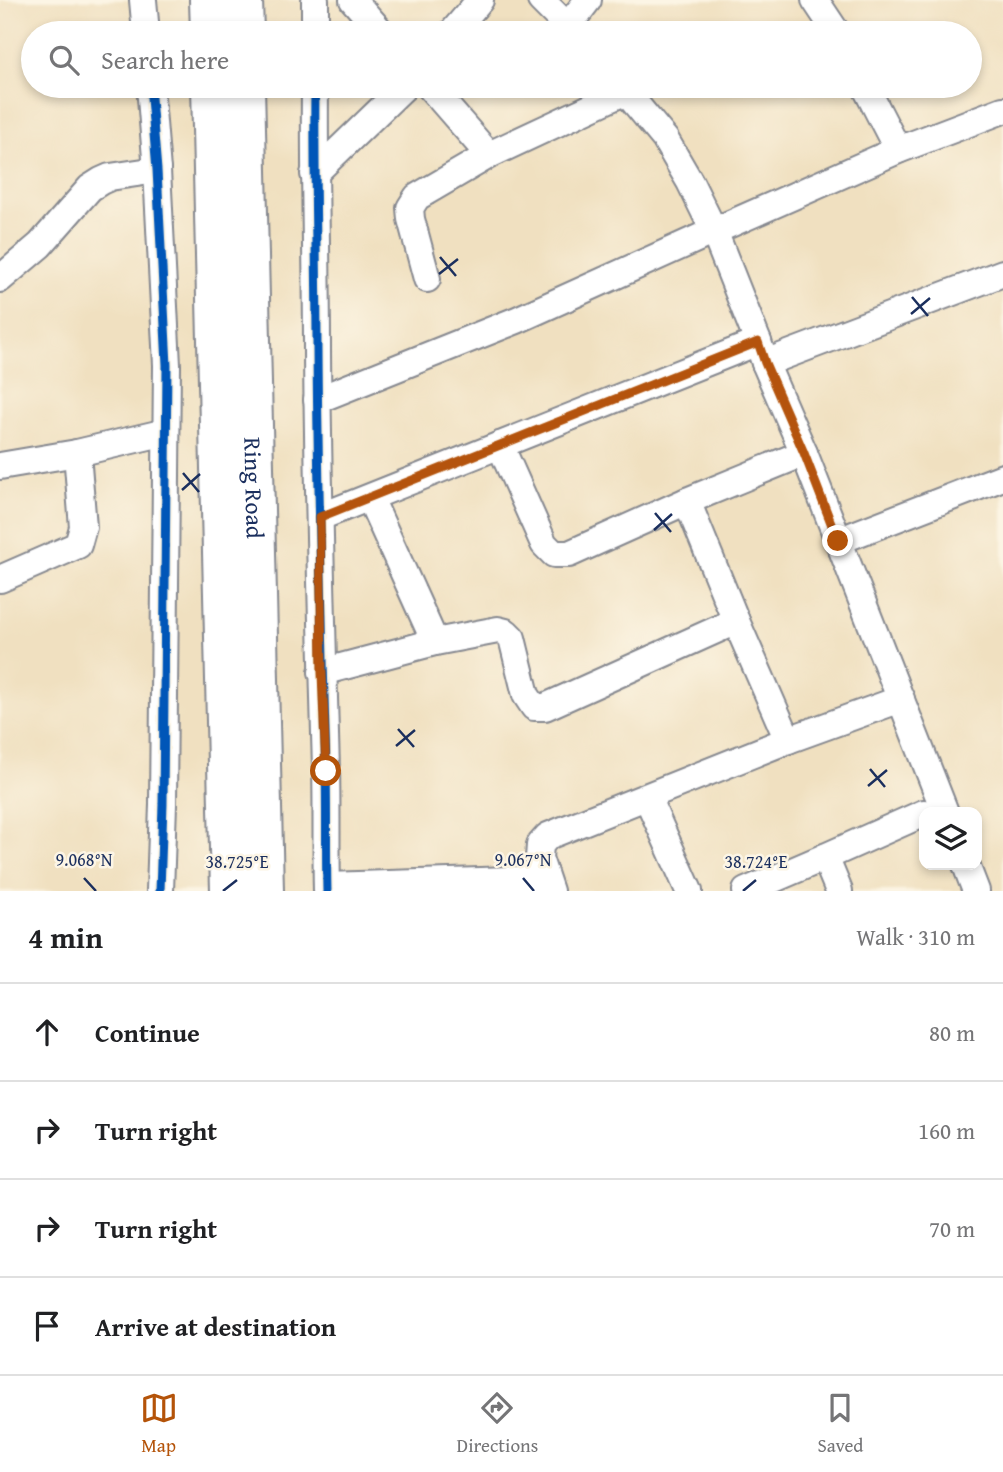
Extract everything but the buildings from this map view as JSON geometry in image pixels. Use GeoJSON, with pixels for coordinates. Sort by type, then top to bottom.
{"type":"FeatureCollection","features":[{"type":"Feature","properties":{"kind":"highway"},"geometry":{"type":"LineString","coordinates":[[209,0],[210,21]]}},
{"type":"Feature","properties":{"kind":"highway"},"geometry":{"type":"LineString","coordinates":[[243,0],[244,21]]}},
{"type":"Feature","properties":{"kind":"highway","name":"Ring Road"},"geometry":{"type":"LineString","coordinates":[[211,98],[230,891]]}},
{"type":"Feature","properties":{"kind":"highway","name":"Ring Road"},"geometry":{"type":"LineString","coordinates":[[245,98],[264,891]]}},
{"type":"Feature","properties":{"kind":"street"},"geometry":{"type":"LineString","coordinates":[[143,0],[145,21]]}},
{"type":"Feature","properties":{"kind":"street"},"geometry":{"type":"LineString","coordinates":[[315,0],[315,21]]}},
{"type":"Feature","properties":{"kind":"street"},"geometry":{"type":"LineString","coordinates":[[353,0],[371,21]]}},
{"type":"Feature","properties":{"kind":"street"},"geometry":{"type":"LineString","coordinates":[[462,21],[480,0]]}},
{"type":"Feature","properties":{"kind":"street"},"geometry":{"type":"LineString","coordinates":[[541,0],[562,21]]}},
{"type":"Feature","properties":{"kind":"street"},"geometry":{"type":"LineString","coordinates":[[576,21],[588,0]]}},
{"type":"Feature","properties":{"kind":"street"},"geometry":{"type":"LineString","coordinates":[[815,0],[829,21]]}},
{"type":"Feature","properties":{"kind":"street"},"geometry":{"type":"LineString","coordinates":[[151,98],[167,365],[160,891]]}},
{"type":"Feature","properties":{"kind":"street"},"geometry":{"type":"LineString","coordinates":[[314,98],[327,889],[547,885],[539,858],[540,845],[548,836],[788,740],[901,699]]}},
{"type":"Feature","properties":{"kind":"street"},"geometry":{"type":"LineString","coordinates":[[314,174],[393,98]]}},
{"type":"Feature","properties":{"kind":"street"},"geometry":{"type":"LineString","coordinates":[[439,98],[489,155]]}},
{"type":"Feature","properties":{"kind":"street"},"geometry":{"type":"LineString","coordinates":[[426,279],[411,219],[410,208],[416,197],[489,155],[604,98]]}},
{"type":"Feature","properties":{"kind":"street"},"geometry":{"type":"LineString","coordinates":[[632,98],[665,139],[714,231],[901,699],[933,807]]}},
{"type":"Feature","properties":{"kind":"street"},"geometry":{"type":"LineString","coordinates":[[871,98],[898,150]]}},
{"type":"Feature","properties":{"kind":"street"},"geometry":{"type":"LineString","coordinates":[[317,400],[517,320],[898,150],[1003,110]]}},
{"type":"Feature","properties":{"kind":"street"},"geometry":{"type":"LineString","coordinates":[[0,278],[40,245],[90,188],[101,180],[157,170]]}},
{"type":"Feature","properties":{"kind":"street"},"geometry":{"type":"LineString","coordinates":[[320,517],[500,445],[761,353],[1003,273]]}},
{"type":"Feature","properties":{"kind":"street"},"geometry":{"type":"LineString","coordinates":[[0,466],[77,453],[166,432]]}},
{"type":"Feature","properties":{"kind":"street"},"geometry":{"type":"LineString","coordinates":[[500,445],[544,544],[554,554],[569,554],[804,453]]}},
{"type":"Feature","properties":{"kind":"street"},"geometry":{"type":"LineString","coordinates":[[0,579],[78,545],[83,527],[77,453]]}},
{"type":"Feature","properties":{"kind":"street"},"geometry":{"type":"LineString","coordinates":[[838,541],[1003,477]]}},
{"type":"Feature","properties":{"kind":"street"},"geometry":{"type":"LineString","coordinates":[[370,498],[435,642]]}},
{"type":"Feature","properties":{"kind":"street"},"geometry":{"type":"LineString","coordinates":[[687,501],[788,740]]}},
{"type":"Feature","properties":{"kind":"street"},"geometry":{"type":"LineString","coordinates":[[322,672],[435,642],[498,630],[506,632],[512,638],[526,695],[534,707],[545,707],[736,621]]}},
{"type":"Feature","properties":{"kind":"street"},"geometry":{"type":"LineString","coordinates":[[647,797],[690,891]]}},
{"type":"Feature","properties":{"kind":"street"},"geometry":{"type":"LineString","coordinates":[[746,891],[919,816]]}},
{"type":"Feature","properties":{"kind":"street"},"geometry":{"type":"LineString","coordinates":[[825,857],[839,891]]}},
{"type":"Feature","properties":{"kind":"street"},"geometry":{"type":"LineString","coordinates":[[968,870],[976,891]]}},
{"type":"Feature","properties":{"kind":"cycle path"},"geometry":{"type":"LineString","coordinates":[[151,98],[167,365],[160,891]]}},
{"type":"Feature","properties":{"kind":"cycle path"},"geometry":{"type":"LineString","coordinates":[[315,98],[318,455],[327,891]]}},
{"type":"Feature","properties":{"kind":"route"},"geometry":{"type":"LineString","coordinates":[[326,771],[320,517],[758,342],[838,541]]}}]}
